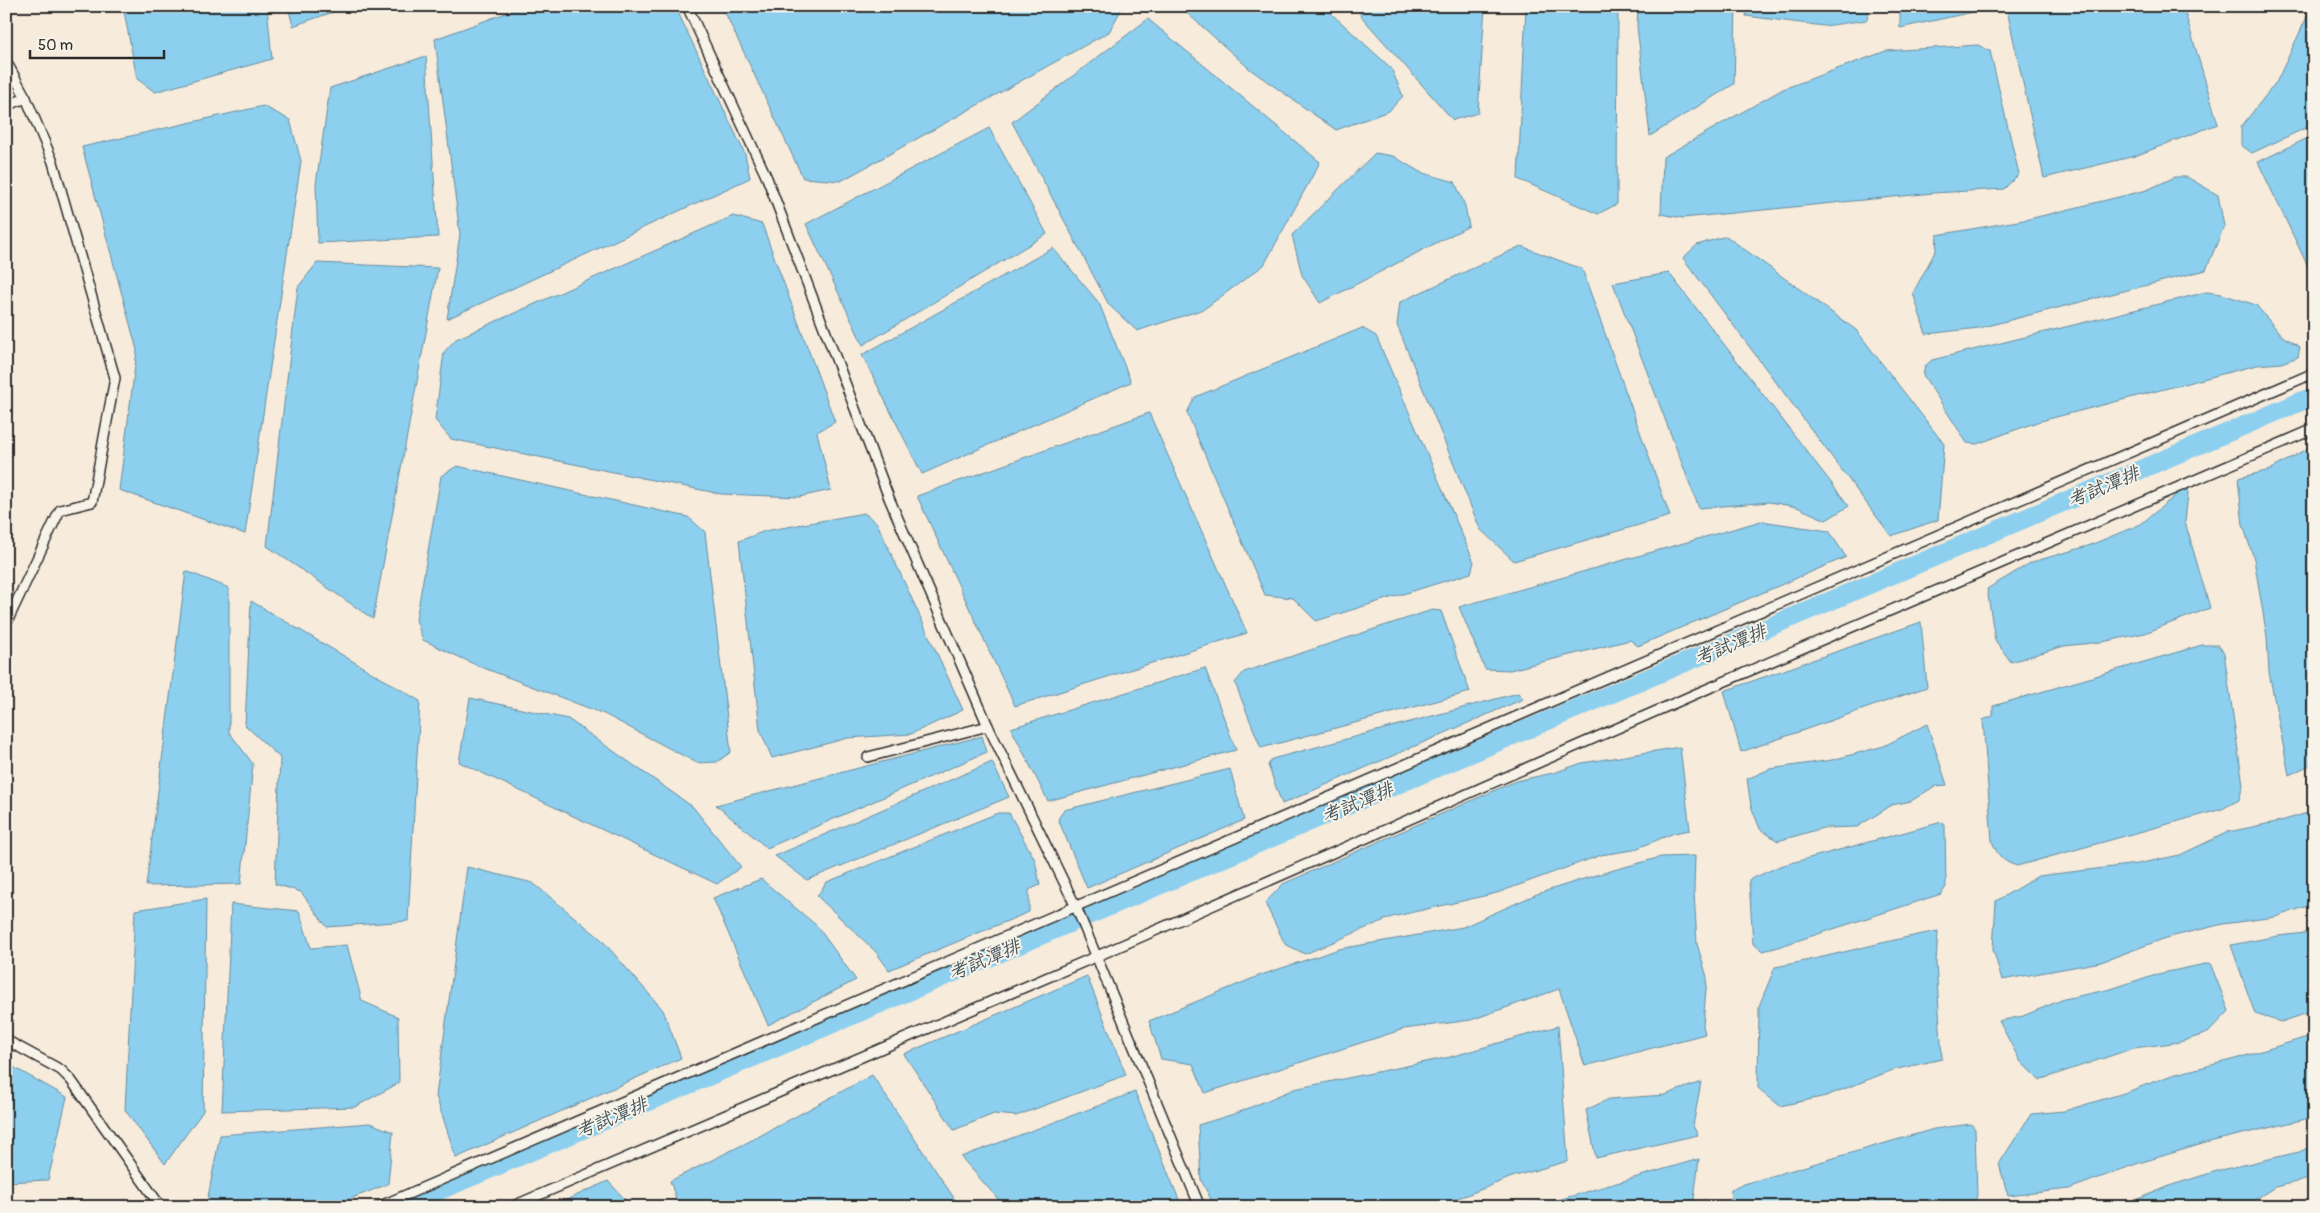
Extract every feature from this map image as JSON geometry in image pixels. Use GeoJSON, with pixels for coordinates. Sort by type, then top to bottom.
{"type":"FeatureCollection","features":[{"type":"Feature","properties":{"kind":"lane"},"geometry":{"type":"LineString","coordinates":[[687,6],[766,178],[889,498],[988,726],[1078,910],[1094,953],[1200,1207]]}},
{"type":"Feature","properties":{"kind":"lane"},"geometry":{"type":"LineString","coordinates":[[6,61],[26,98],[53,162],[115,378],[92,502],[60,510],[6,624]]}},
{"type":"Feature","properties":{"kind":"lane"},"geometry":{"type":"LineString","coordinates":[[6,106],[26,98]]}},
{"type":"Feature","properties":{"kind":"lane"},"geometry":{"type":"LineString","coordinates":[[378,1207],[1078,910],[2314,373]]}},
{"type":"Feature","properties":{"kind":"lane"},"geometry":{"type":"LineString","coordinates":[[511,1207],[1094,953],[2314,429]]}},
{"type":"Feature","properties":{"kind":"lane"},"geometry":{"type":"LineString","coordinates":[[868,757],[988,726]]}},
{"type":"Feature","properties":{"kind":"lane"},"geometry":{"type":"LineString","coordinates":[[6,1040],[61,1070],[71,1080],[161,1207]]}},
{"type":"Feature","properties":{"kind":"water"},"geometry":{"type":"Polygon","coordinates":[[[123,6],[267,6],[272,59],[155,92],[137,79],[123,6]]]}},
{"type":"Feature","properties":{"kind":"water"},"geometry":{"type":"Polygon","coordinates":[[[288,6],[350,6],[293,26],[288,6]]]}},
{"type":"Feature","properties":{"kind":"water"},"geometry":{"type":"Polygon","coordinates":[[[525,6],[675,6],[745,154],[750,178],[447,319],[460,234],[435,39],[525,6]]]}},
{"type":"Feature","properties":{"kind":"water"},"geometry":{"type":"Polygon","coordinates":[[[722,6],[1120,6],[1121,10],[1109,32],[841,181],[803,178],[722,6]]]}},
{"type":"Feature","properties":{"kind":"water"},"geometry":{"type":"Polygon","coordinates":[[[1179,6],[1323,6],[1391,68],[1403,96],[1389,111],[1336,130],[1251,70],[1179,6]]]}},
{"type":"Feature","properties":{"kind":"water"},"geometry":{"type":"Polygon","coordinates":[[[1361,6],[1485,6],[1478,113],[1453,120],[1360,15],[1361,6]]]}},
{"type":"Feature","properties":{"kind":"water"},"geometry":{"type":"Polygon","coordinates":[[[1526,6],[1618,6],[1617,204],[1598,214],[1518,179],[1526,6]]]}},
{"type":"Feature","properties":{"kind":"water"},"geometry":{"type":"Polygon","coordinates":[[[1638,6],[1736,6],[1734,84],[1650,136],[1637,26],[1638,6]]]}},
{"type":"Feature","properties":{"kind":"water"},"geometry":{"type":"Polygon","coordinates":[[[1747,6],[1869,6],[1867,20],[1824,26],[1746,16],[1747,6]]]}},
{"type":"Feature","properties":{"kind":"water"},"geometry":{"type":"Polygon","coordinates":[[[1900,6],[1981,6],[1982,10],[1900,28],[1900,6]]]}},
{"type":"Feature","properties":{"kind":"water"},"geometry":{"type":"Polygon","coordinates":[[[2006,6],[2183,6],[2218,124],[2135,156],[2044,178],[2006,6]]]}},
{"type":"Feature","properties":{"kind":"water"},"geometry":{"type":"Polygon","coordinates":[[[2312,6],[2314,124],[2252,153],[2241,145],[2241,127],[2277,81],[2312,6]]]}},
{"type":"Feature","properties":{"kind":"water"},"geometry":{"type":"Polygon","coordinates":[[[1148,19],[1320,162],[1264,265],[1204,309],[1137,331],[1109,305],[1012,122],[1148,19]]]}},
{"type":"Feature","properties":{"kind":"water"},"geometry":{"type":"Polygon","coordinates":[[[1978,45],[1990,51],[2019,174],[2004,189],[1933,193],[1683,218],[1661,214],[1663,157],[1783,89],[1886,51],[1978,45]]]}},
{"type":"Feature","properties":{"kind":"water"},"geometry":{"type":"Polygon","coordinates":[[[426,56],[438,237],[318,243],[316,184],[330,88],[426,56]]]}},
{"type":"Feature","properties":{"kind":"water"},"geometry":{"type":"Polygon","coordinates":[[[263,106],[290,120],[301,161],[245,534],[119,490],[137,350],[82,147],[263,106]]]}},
{"type":"Feature","properties":{"kind":"water"},"geometry":{"type":"Polygon","coordinates":[[[989,128],[1047,234],[863,345],[806,224],[989,128]]]}},
{"type":"Feature","properties":{"kind":"water"},"geometry":{"type":"Polygon","coordinates":[[[2314,135],[2314,279],[2258,162],[2314,135]]]}},
{"type":"Feature","properties":{"kind":"water"},"geometry":{"type":"Polygon","coordinates":[[[1375,153],[1393,156],[1420,172],[1455,182],[1465,206],[1469,226],[1320,303],[1302,275],[1292,235],[1375,153]]]}},
{"type":"Feature","properties":{"kind":"water"},"geometry":{"type":"Polygon","coordinates":[[[2175,177],[2187,177],[2218,195],[2224,226],[2206,270],[1979,328],[1926,334],[1913,293],[1936,250],[1937,235],[2029,219],[2147,190],[2175,177]]]}},
{"type":"Feature","properties":{"kind":"water"},"geometry":{"type":"Polygon","coordinates":[[[733,216],[762,224],[835,422],[817,432],[831,490],[799,497],[721,494],[451,439],[435,420],[444,352],[456,339],[733,216]]]}},
{"type":"Feature","properties":{"kind":"water"},"geometry":{"type":"Polygon","coordinates":[[[1726,236],[1856,330],[1944,444],[1938,520],[1891,536],[1683,258],[1697,245],[1726,236]]]}},
{"type":"Feature","properties":{"kind":"water"},"geometry":{"type":"Polygon","coordinates":[[[1521,246],[1582,269],[1670,516],[1514,561],[1480,529],[1397,325],[1400,302],[1521,246]]]}},
{"type":"Feature","properties":{"kind":"water"},"geometry":{"type":"Polygon","coordinates":[[[1053,248],[1099,303],[1131,382],[922,474],[862,355],[1053,248]]]}},
{"type":"Feature","properties":{"kind":"water"},"geometry":{"type":"Polygon","coordinates":[[[317,263],[438,268],[373,619],[267,546],[298,287],[317,263]]]}},
{"type":"Feature","properties":{"kind":"water"},"geometry":{"type":"Polygon","coordinates":[[[1669,273],[1849,506],[1826,520],[1797,507],[1769,502],[1699,508],[1613,283],[1669,273]]]}},
{"type":"Feature","properties":{"kind":"water"},"geometry":{"type":"Polygon","coordinates":[[[2207,292],[2222,294],[2256,305],[2282,336],[2300,347],[2298,357],[2281,363],[2257,365],[2037,422],[1977,444],[1967,443],[1923,375],[1925,366],[1932,360],[2207,292]]]}},
{"type":"Feature","properties":{"kind":"water"},"geometry":{"type":"Polygon","coordinates":[[[1362,328],[1376,336],[1474,562],[1471,573],[1316,621],[1293,598],[1265,595],[1187,413],[1195,397],[1362,328]]]}},
{"type":"Feature","properties":{"kind":"water"},"geometry":{"type":"Polygon","coordinates":[[[1149,413],[1247,633],[1015,706],[917,496],[1149,413]]]}},
{"type":"Feature","properties":{"kind":"water"},"geometry":{"type":"Polygon","coordinates":[[[2314,445],[2314,763],[2289,775],[2269,672],[2267,637],[2254,559],[2243,525],[2238,478],[2270,470],[2314,445]]]}},
{"type":"Feature","properties":{"kind":"water"},"geometry":{"type":"Polygon","coordinates":[[[457,466],[688,517],[705,532],[731,752],[717,762],[697,763],[604,714],[476,665],[423,640],[416,620],[441,476],[457,466]]]}},
{"type":"Feature","properties":{"kind":"water"},"geometry":{"type":"Polygon","coordinates":[[[2189,484],[2185,522],[2210,608],[2145,633],[2102,642],[2064,646],[2011,662],[1995,640],[1987,589],[2032,562],[2088,546],[2141,524],[2189,484]]]}},
{"type":"Feature","properties":{"kind":"water"},"geometry":{"type":"Polygon","coordinates":[[[864,513],[877,523],[963,710],[911,734],[848,738],[772,758],[760,730],[739,541],[765,531],[864,513]]]}},
{"type":"Feature","properties":{"kind":"water"},"geometry":{"type":"Polygon","coordinates":[[[1761,521],[1829,531],[1846,557],[1638,646],[1630,640],[1510,670],[1485,669],[1459,607],[1761,521]]]}},
{"type":"Feature","properties":{"kind":"water"},"geometry":{"type":"Polygon","coordinates":[[[186,571],[229,588],[229,732],[253,764],[241,884],[146,886],[186,571]]]}},
{"type":"Feature","properties":{"kind":"water"},"geometry":{"type":"Polygon","coordinates":[[[251,601],[420,701],[408,921],[327,927],[301,892],[275,884],[280,758],[245,725],[251,601]]]}},
{"type":"Feature","properties":{"kind":"water"},"geometry":{"type":"Polygon","coordinates":[[[1432,610],[1441,611],[1470,692],[1261,748],[1235,683],[1244,672],[1432,610]]]}},
{"type":"Feature","properties":{"kind":"water"},"geometry":{"type":"Polygon","coordinates":[[[1921,622],[1927,687],[1741,752],[1724,691],[1921,622]]]}},
{"type":"Feature","properties":{"kind":"water"},"geometry":{"type":"Polygon","coordinates":[[[2202,645],[2218,645],[2224,653],[2243,785],[2239,800],[2222,809],[2017,866],[2001,857],[1992,841],[1983,720],[1993,716],[1993,706],[2202,645]]]}},
{"type":"Feature","properties":{"kind":"water"},"geometry":{"type":"Polygon","coordinates":[[[1205,668],[1236,750],[1048,801],[1011,728],[1205,668]]]}},
{"type":"Feature","properties":{"kind":"water"},"geometry":{"type":"Polygon","coordinates":[[[1518,693],[1523,699],[1282,804],[1268,765],[1272,759],[1518,693]]]}},
{"type":"Feature","properties":{"kind":"water"},"geometry":{"type":"Polygon","coordinates":[[[470,698],[568,719],[693,807],[741,867],[717,884],[459,762],[470,698]]]}},
{"type":"Feature","properties":{"kind":"water"},"geometry":{"type":"Polygon","coordinates":[[[1927,724],[1947,785],[1935,786],[1911,801],[1892,805],[1857,827],[1823,828],[1778,841],[1760,829],[1751,806],[1747,779],[1770,769],[1832,760],[1884,746],[1927,724]]]}},
{"type":"Feature","properties":{"kind":"water"},"geometry":{"type":"Polygon","coordinates":[[[982,736],[987,752],[767,848],[716,805],[982,736]]]}},
{"type":"Feature","properties":{"kind":"water"},"geometry":{"type":"Polygon","coordinates":[[[1680,747],[1690,830],[1674,833],[1633,850],[1601,855],[1497,893],[1392,917],[1305,954],[1285,944],[1265,903],[1283,884],[1516,781],[1553,773],[1582,763],[1680,747]]]}},
{"type":"Feature","properties":{"kind":"water"},"geometry":{"type":"Polygon","coordinates":[[[992,762],[1009,797],[807,880],[775,856],[992,762]]]}},
{"type":"Feature","properties":{"kind":"water"},"geometry":{"type":"Polygon","coordinates":[[[1230,769],[1244,820],[1087,888],[1058,819],[1064,810],[1230,769]]]}},
{"type":"Feature","properties":{"kind":"water"},"geometry":{"type":"Polygon","coordinates":[[[2314,811],[2314,904],[2275,917],[2223,924],[2166,938],[2101,962],[2002,980],[1993,949],[1996,901],[2038,876],[2137,864],[2180,855],[2228,832],[2281,821],[2314,811]]]}},
{"type":"Feature","properties":{"kind":"water"},"geometry":{"type":"Polygon","coordinates":[[[998,813],[1009,813],[1035,860],[1040,885],[1029,890],[1029,912],[889,970],[876,952],[817,896],[827,882],[998,813]]]}},
{"type":"Feature","properties":{"kind":"water"},"geometry":{"type":"Polygon","coordinates":[[[1942,822],[1945,827],[1946,887],[1941,894],[1775,948],[1763,951],[1753,944],[1749,880],[1780,866],[1942,822]]]}},
{"type":"Feature","properties":{"kind":"water"},"geometry":{"type":"Polygon","coordinates":[[[1695,856],[1694,891],[1697,944],[1707,977],[1703,1025],[1705,1034],[1585,1066],[1559,989],[1471,1020],[1404,1029],[1205,1093],[1193,1064],[1161,1059],[1149,1021],[1261,975],[1339,949],[1463,927],[1537,894],[1661,857],[1695,856]]]}},
{"type":"Feature","properties":{"kind":"water"},"geometry":{"type":"Polygon","coordinates":[[[467,867],[533,883],[601,939],[663,1010],[681,1058],[456,1158],[436,1096],[467,867]]]}},
{"type":"Feature","properties":{"kind":"water"},"geometry":{"type":"Polygon","coordinates":[[[761,879],[817,926],[856,980],[768,1025],[713,898],[761,879]]]}},
{"type":"Feature","properties":{"kind":"water"},"geometry":{"type":"Polygon","coordinates":[[[206,899],[203,1111],[165,1164],[125,1110],[135,910],[206,899]]]}},
{"type":"Feature","properties":{"kind":"water"},"geometry":{"type":"Polygon","coordinates":[[[231,904],[299,911],[311,948],[347,945],[362,1001],[398,1017],[399,1083],[355,1107],[222,1111],[231,904]]]}},
{"type":"Feature","properties":{"kind":"water"},"geometry":{"type":"Polygon","coordinates":[[[1938,931],[1936,963],[1942,1059],[1893,1070],[1826,1096],[1780,1106],[1758,1088],[1759,1006],[1775,967],[1938,931]]]}},
{"type":"Feature","properties":{"kind":"water"},"geometry":{"type":"Polygon","coordinates":[[[2314,932],[2314,1011],[2281,1022],[2255,1014],[2231,945],[2278,936],[2314,932]]]}},
{"type":"Feature","properties":{"kind":"water"},"geometry":{"type":"Polygon","coordinates":[[[2210,963],[2229,1011],[2208,1033],[2180,1042],[2134,1048],[2039,1080],[2020,1061],[1999,1021],[2023,1016],[2064,999],[2111,989],[2153,975],[2210,963]]]}},
{"type":"Feature","properties":{"kind":"water"},"geometry":{"type":"Polygon","coordinates":[[[1087,976],[1126,1075],[1016,1116],[994,1114],[954,1130],[904,1054],[1087,976]]]}},
{"type":"Feature","properties":{"kind":"water"},"geometry":{"type":"Polygon","coordinates":[[[1558,1026],[1568,1161],[1512,1177],[1431,1207],[1215,1207],[1201,1180],[1198,1125],[1237,1113],[1294,1089],[1450,1057],[1558,1026]]]}},
{"type":"Feature","properties":{"kind":"water"},"geometry":{"type":"Polygon","coordinates":[[[2314,1035],[2314,1117],[2209,1142],[2139,1163],[2069,1189],[2008,1196],[1999,1164],[2031,1114],[2064,1111],[2124,1093],[2172,1075],[2235,1059],[2314,1035]]]}},
{"type":"Feature","properties":{"kind":"water"},"geometry":{"type":"Polygon","coordinates":[[[6,1063],[67,1097],[48,1180],[6,1182],[6,1063]]]}},
{"type":"Feature","properties":{"kind":"water"},"geometry":{"type":"Polygon","coordinates":[[[872,1075],[960,1207],[679,1207],[670,1181],[754,1139],[872,1075]]]}},
{"type":"Feature","properties":{"kind":"water"},"geometry":{"type":"Polygon","coordinates":[[[1701,1082],[1693,1126],[1698,1135],[1596,1158],[1586,1110],[1609,1099],[1665,1095],[1701,1082]]]}},
{"type":"Feature","properties":{"kind":"water"},"geometry":{"type":"Polygon","coordinates":[[[1135,1092],[1182,1207],[1005,1207],[961,1157],[1135,1092]]]}},
{"type":"Feature","properties":{"kind":"water"},"geometry":{"type":"Polygon","coordinates":[[[370,1123],[393,1132],[388,1184],[330,1207],[206,1207],[220,1135],[370,1123]]]}},
{"type":"Feature","properties":{"kind":"water"},"geometry":{"type":"Polygon","coordinates":[[[1971,1124],[1975,1129],[1977,1196],[1974,1202],[1962,1207],[1731,1207],[1731,1190],[1744,1184],[1934,1129],[1971,1124]]]}},
{"type":"Feature","properties":{"kind":"water"},"geometry":{"type":"Polygon","coordinates":[[[2314,1145],[2314,1178],[2275,1187],[2243,1207],[2102,1207],[2127,1204],[2172,1185],[2217,1171],[2299,1152],[2314,1145]]]}},
{"type":"Feature","properties":{"kind":"water"},"geometry":{"type":"Polygon","coordinates":[[[1699,1159],[1693,1207],[1493,1207],[1558,1200],[1699,1159]]]}},
{"type":"Feature","properties":{"kind":"water"},"geometry":{"type":"Polygon","coordinates":[[[608,1181],[632,1207],[551,1207],[608,1181]]]}},
{"type":"Feature","properties":{"kind":"waterway","name":"考試潭排"},"geometry":{"type":"LineString","coordinates":[[400,1207],[2314,396]]}}]}
